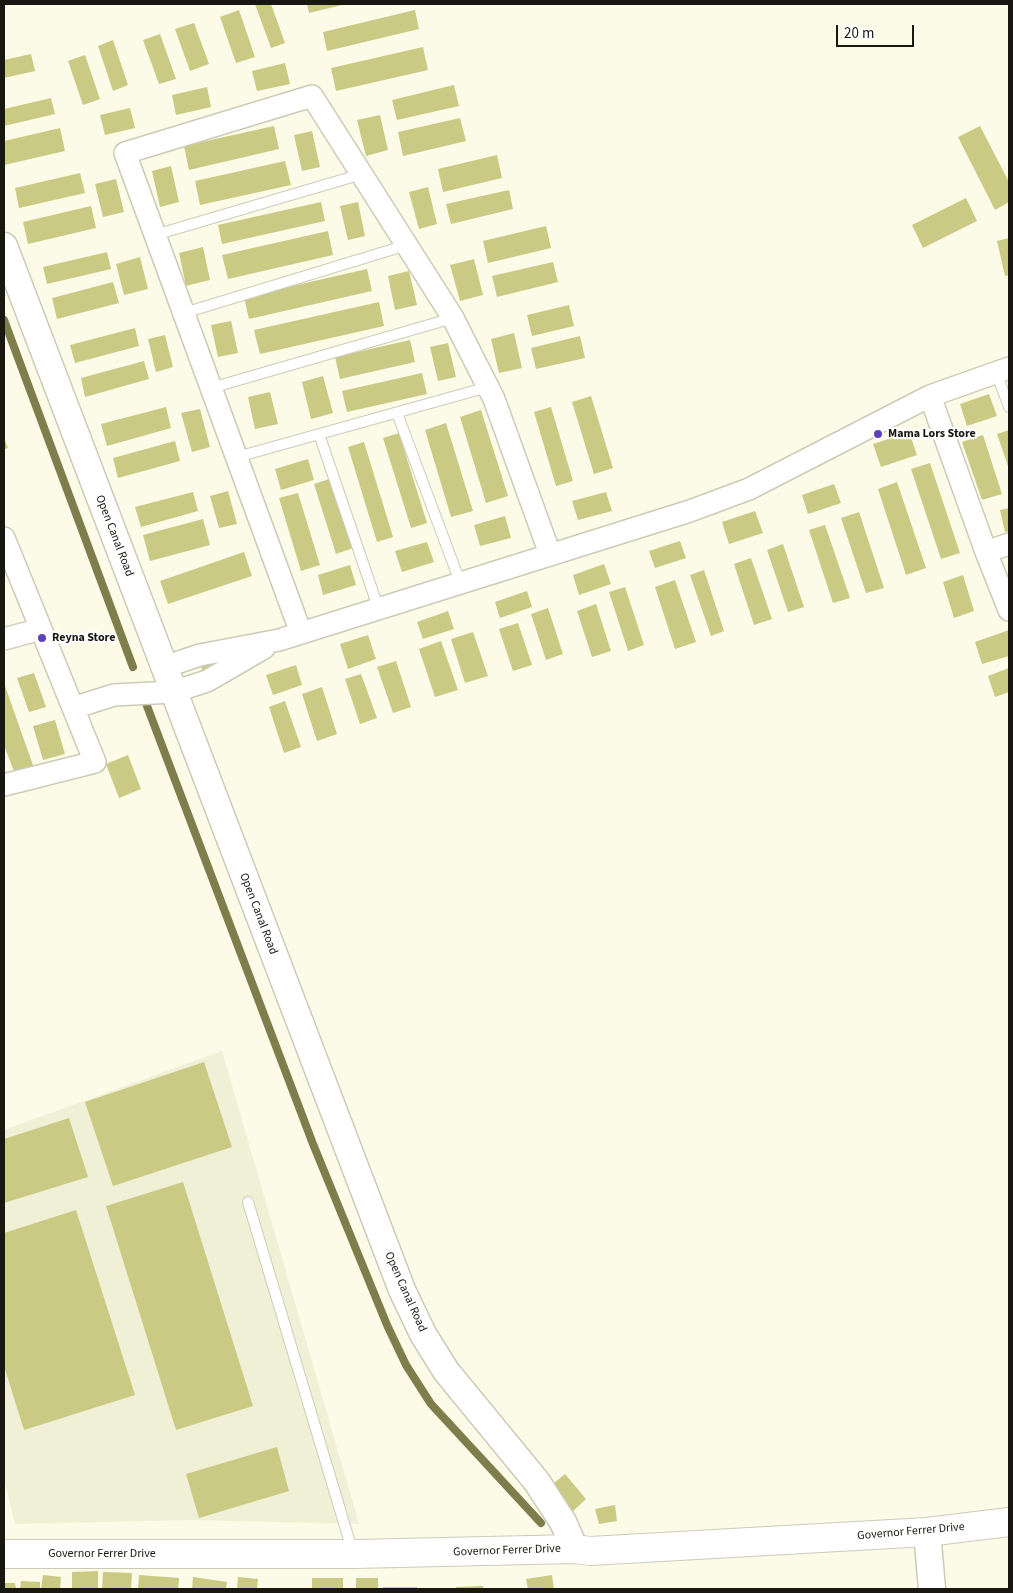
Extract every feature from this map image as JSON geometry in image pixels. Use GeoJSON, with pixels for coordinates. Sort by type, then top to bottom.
{"type":"FeatureCollection","features":[{"type":"Feature","properties":{"kind":"main road","name":"Governor Ferrer Drive"},"geometry":{"type":"LineString","coordinates":[[4,1554],[354,1554],[575,1549],[590,1551],[927,1532],[1009,1522]]}},
{"type":"Feature","properties":{"kind":"street"},"geometry":{"type":"LineString","coordinates":[[301,633],[125,153],[312,96],[453,318],[488,387],[550,554]]}},
{"type":"Feature","properties":{"kind":"street","name":"Open Canal Road"},"geometry":{"type":"LineString","coordinates":[[4,246],[402,1290],[423,1334],[446,1371],[538,1482],[552,1502],[575,1549]]}},
{"type":"Feature","properties":{"kind":"street"},"geometry":{"type":"LineString","coordinates":[[164,667],[200,654],[279,640],[378,607],[690,511],[749,490],[930,396],[1003,370]]}},
{"type":"Feature","properties":{"kind":"street"},"geometry":{"type":"LineString","coordinates":[[930,396],[1009,610]]}},
{"type":"Feature","properties":{"kind":"street"},"geometry":{"type":"LineString","coordinates":[[4,538],[95,762],[4,785]]}},
{"type":"Feature","properties":{"kind":"street"},"geometry":{"type":"LineString","coordinates":[[986,552],[1009,544]]}},
{"type":"Feature","properties":{"kind":"street"},"geometry":{"type":"LineString","coordinates":[[4,639],[41,629]]}},
{"type":"Feature","properties":{"kind":"street"},"geometry":{"type":"LineString","coordinates":[[73,708],[114,695],[173,692],[207,681],[279,640]]}},
{"type":"Feature","properties":{"kind":"street"},"geometry":{"type":"LineString","coordinates":[[927,1532],[932,1589]]}},
{"type":"Feature","properties":{"kind":"lane"},"geometry":{"type":"LineString","coordinates":[[155,235],[362,174]]}},
{"type":"Feature","properties":{"kind":"lane"},"geometry":{"type":"LineString","coordinates":[[184,313],[407,245]]}},
{"type":"Feature","properties":{"kind":"lane"},"geometry":{"type":"LineString","coordinates":[[211,388],[453,318]]}},
{"type":"Feature","properties":{"kind":"lane"},"geometry":{"type":"LineString","coordinates":[[1003,370],[1009,407]]}},
{"type":"Feature","properties":{"kind":"lane"},"geometry":{"type":"LineString","coordinates":[[237,457],[488,387]]}},
{"type":"Feature","properties":{"kind":"lane"},"geometry":{"type":"LineString","coordinates":[[397,412],[460,582]]}},
{"type":"Feature","properties":{"kind":"lane"},"geometry":{"type":"LineString","coordinates":[[319,434],[378,607]]}},
{"type":"Feature","properties":{"kind":"lane"},"geometry":{"type":"LineString","coordinates":[[248,1202],[354,1554]]}},
{"type":"Feature","properties":{"kind":"shaded area"},"geometry":{"type":"Polygon","coordinates":[[[222,1051],[359,1524],[192,1520],[15,1524],[4,1479],[4,1130],[222,1051]]]}},
{"type":"Feature","properties":{"kind":"building"},"geometry":{"type":"Polygon","coordinates":[[[255,4],[271,4],[285,43],[271,48],[255,4]]]}},
{"type":"Feature","properties":{"kind":"building"},"geometry":{"type":"Polygon","coordinates":[[[307,4],[346,4],[309,13],[307,4]]]}},
{"type":"Feature","properties":{"kind":"building"},"geometry":{"type":"Polygon","coordinates":[[[239,10],[255,57],[236,63],[220,17],[239,10]]]}},
{"type":"Feature","properties":{"kind":"building"},"geometry":{"type":"Polygon","coordinates":[[[415,10],[419,29],[327,51],[323,32],[415,10]]]}},
{"type":"Feature","properties":{"kind":"building"},"geometry":{"type":"Polygon","coordinates":[[[194,23],[209,64],[190,71],[175,29],[194,23]]]}},
{"type":"Feature","properties":{"kind":"building"},"geometry":{"type":"Polygon","coordinates":[[[160,34],[176,79],[159,84],[143,40],[160,34]]]}},
{"type":"Feature","properties":{"kind":"building"},"geometry":{"type":"Polygon","coordinates":[[[113,40],[128,85],[113,91],[98,46],[113,40]]]}},
{"type":"Feature","properties":{"kind":"building"},"geometry":{"type":"Polygon","coordinates":[[[423,47],[428,70],[336,91],[331,68],[423,47]]]}},
{"type":"Feature","properties":{"kind":"building"},"geometry":{"type":"Polygon","coordinates":[[[31,54],[35,71],[4,78],[4,60],[31,54]]]}},
{"type":"Feature","properties":{"kind":"building"},"geometry":{"type":"Polygon","coordinates":[[[85,55],[100,99],[83,105],[68,61],[85,55]]]}},
{"type":"Feature","properties":{"kind":"building"},"geometry":{"type":"Polygon","coordinates":[[[285,63],[290,84],[257,91],[252,71],[285,63]]]}},
{"type":"Feature","properties":{"kind":"building"},"geometry":{"type":"Polygon","coordinates":[[[454,85],[459,106],[397,120],[392,100],[454,85]]]}},
{"type":"Feature","properties":{"kind":"building"},"geometry":{"type":"Polygon","coordinates":[[[207,87],[211,107],[176,115],[172,95],[207,87]]]}},
{"type":"Feature","properties":{"kind":"building"},"geometry":{"type":"Polygon","coordinates":[[[51,98],[55,114],[4,126],[4,109],[51,98]]]}},
{"type":"Feature","properties":{"kind":"building"},"geometry":{"type":"Polygon","coordinates":[[[130,108],[135,128],[105,135],[100,115],[130,108]]]}},
{"type":"Feature","properties":{"kind":"building"},"geometry":{"type":"Polygon","coordinates":[[[380,115],[388,150],[366,156],[357,120],[380,115]]]}},
{"type":"Feature","properties":{"kind":"building"},"geometry":{"type":"Polygon","coordinates":[[[460,118],[466,141],[403,156],[398,132],[460,118]]]}},
{"type":"Feature","properties":{"kind":"building"},"geometry":{"type":"Polygon","coordinates":[[[274,126],[279,149],[189,170],[184,146],[274,126]]]}},
{"type":"Feature","properties":{"kind":"building"},"geometry":{"type":"Polygon","coordinates":[[[980,126],[1009,182],[1009,202],[995,210],[958,137],[980,126]]]}},
{"type":"Feature","properties":{"kind":"building"},"geometry":{"type":"Polygon","coordinates":[[[60,128],[65,151],[4,165],[4,141],[60,128]]]}},
{"type":"Feature","properties":{"kind":"building"},"geometry":{"type":"Polygon","coordinates":[[[312,131],[320,167],[302,171],[294,135],[312,131]]]}},
{"type":"Feature","properties":{"kind":"building"},"geometry":{"type":"Polygon","coordinates":[[[497,155],[502,178],[443,192],[438,169],[497,155]]]}},
{"type":"Feature","properties":{"kind":"building"},"geometry":{"type":"Polygon","coordinates":[[[285,161],[291,185],[200,205],[195,181],[285,161]]]}},
{"type":"Feature","properties":{"kind":"building"},"geometry":{"type":"Polygon","coordinates":[[[171,166],[179,202],[160,207],[152,171],[171,166]]]}},
{"type":"Feature","properties":{"kind":"building"},"geometry":{"type":"Polygon","coordinates":[[[80,173],[85,193],[19,208],[15,188],[80,173]]]}},
{"type":"Feature","properties":{"kind":"building"},"geometry":{"type":"Polygon","coordinates":[[[116,179],[124,212],[103,217],[95,184],[116,179]]]}},
{"type":"Feature","properties":{"kind":"building"},"geometry":{"type":"Polygon","coordinates":[[[428,187],[437,224],[419,229],[409,192],[428,187]]]}},
{"type":"Feature","properties":{"kind":"building"},"geometry":{"type":"Polygon","coordinates":[[[509,190],[513,209],[451,224],[446,204],[509,190]]]}},
{"type":"Feature","properties":{"kind":"building"},"geometry":{"type":"Polygon","coordinates":[[[966,198],[977,221],[923,248],[912,225],[966,198]]]}},
{"type":"Feature","properties":{"kind":"building"},"geometry":{"type":"Polygon","coordinates":[[[321,202],[325,221],[222,244],[218,225],[321,202]]]}},
{"type":"Feature","properties":{"kind":"building"},"geometry":{"type":"Polygon","coordinates":[[[358,202],[365,236],[348,240],[340,206],[358,202]]]}},
{"type":"Feature","properties":{"kind":"building"},"geometry":{"type":"Polygon","coordinates":[[[91,206],[96,228],[28,244],[23,222],[91,206]]]}},
{"type":"Feature","properties":{"kind":"building"},"geometry":{"type":"Polygon","coordinates":[[[546,226],[551,248],[488,263],[483,241],[546,226]]]}},
{"type":"Feature","properties":{"kind":"building"},"geometry":{"type":"Polygon","coordinates":[[[328,231],[333,255],[228,279],[222,255],[328,231]]]}},
{"type":"Feature","properties":{"kind":"building"},"geometry":{"type":"Polygon","coordinates":[[[1009,238],[1009,275],[1005,276],[997,241],[1009,238]]]}},
{"type":"Feature","properties":{"kind":"building"},"geometry":{"type":"Polygon","coordinates":[[[203,247],[210,280],[186,286],[179,253],[203,247]]]}},
{"type":"Feature","properties":{"kind":"building"},"geometry":{"type":"Polygon","coordinates":[[[107,252],[111,269],[47,284],[43,267],[107,252]]]}},
{"type":"Feature","properties":{"kind":"building"},"geometry":{"type":"Polygon","coordinates":[[[140,257],[148,289],[124,295],[116,264],[140,257]]]}},
{"type":"Feature","properties":{"kind":"building"},"geometry":{"type":"Polygon","coordinates":[[[474,259],[483,295],[460,301],[450,265],[474,259]]]}},
{"type":"Feature","properties":{"kind":"building"},"geometry":{"type":"Polygon","coordinates":[[[553,262],[558,282],[497,297],[492,276],[553,262]]]}},
{"type":"Feature","properties":{"kind":"building"},"geometry":{"type":"Polygon","coordinates":[[[367,269],[372,291],[249,319],[244,297],[367,269]]]}},
{"type":"Feature","properties":{"kind":"building"},"geometry":{"type":"Polygon","coordinates":[[[409,271],[417,305],[395,310],[388,276],[409,271]]]}},
{"type":"Feature","properties":{"kind":"building"},"geometry":{"type":"Polygon","coordinates":[[[113,282],[119,303],[57,319],[52,298],[113,282]]]}},
{"type":"Feature","properties":{"kind":"building"},"geometry":{"type":"Polygon","coordinates":[[[379,302],[384,326],[260,354],[254,330],[379,302]]]}},
{"type":"Feature","properties":{"kind":"building"},"geometry":{"type":"Polygon","coordinates":[[[569,305],[574,326],[532,336],[527,315],[569,305]]]}},
{"type":"Feature","properties":{"kind":"building"},"geometry":{"type":"Polygon","coordinates":[[[231,321],[238,353],[218,357],[211,325],[231,321]]]}},
{"type":"Feature","properties":{"kind":"building"},"geometry":{"type":"Polygon","coordinates":[[[135,328],[139,346],[75,363],[70,345],[135,328]]]}},
{"type":"Feature","properties":{"kind":"building"},"geometry":{"type":"Polygon","coordinates":[[[514,333],[522,368],[499,373],[491,339],[514,333]]]}},
{"type":"Feature","properties":{"kind":"building"},"geometry":{"type":"Polygon","coordinates":[[[165,335],[173,367],[156,372],[148,339],[165,335]]]}},
{"type":"Feature","properties":{"kind":"building"},"geometry":{"type":"Polygon","coordinates":[[[580,336],[585,358],[536,369],[531,348],[580,336]]]}},
{"type":"Feature","properties":{"kind":"building"},"geometry":{"type":"Polygon","coordinates":[[[410,340],[415,362],[340,379],[335,357],[410,340]]]}},
{"type":"Feature","properties":{"kind":"building"},"geometry":{"type":"Polygon","coordinates":[[[448,343],[456,377],[438,381],[430,347],[448,343]]]}},
{"type":"Feature","properties":{"kind":"building"},"geometry":{"type":"Polygon","coordinates":[[[144,361],[149,379],[85,397],[81,378],[144,361]]]}},
{"type":"Feature","properties":{"kind":"building"},"geometry":{"type":"Polygon","coordinates":[[[422,373],[427,394],[347,412],[342,391],[422,373]]]}},
{"type":"Feature","properties":{"kind":"building"},"geometry":{"type":"Polygon","coordinates":[[[323,376],[333,413],[311,419],[302,382],[323,376]]]}},
{"type":"Feature","properties":{"kind":"building"},"geometry":{"type":"Polygon","coordinates":[[[270,392],[278,424],[255,429],[248,397],[270,392]]]}},
{"type":"Feature","properties":{"kind":"building"},"geometry":{"type":"Polygon","coordinates":[[[989,394],[997,416],[967,426],[960,404],[989,394]]]}},
{"type":"Feature","properties":{"kind":"building"},"geometry":{"type":"Polygon","coordinates":[[[591,396],[613,468],[594,474],[572,402],[591,396]]]}},
{"type":"Feature","properties":{"kind":"building"},"geometry":{"type":"Polygon","coordinates":[[[166,407],[171,428],[107,446],[101,424],[166,407]]]}},
{"type":"Feature","properties":{"kind":"building"},"geometry":{"type":"Polygon","coordinates":[[[551,407],[573,481],[556,486],[534,412],[551,407]]]}},
{"type":"Feature","properties":{"kind":"building"},"geometry":{"type":"Polygon","coordinates":[[[200,409],[210,447],[192,452],[181,413],[200,409]]]}},
{"type":"Feature","properties":{"kind":"building"},"geometry":{"type":"Polygon","coordinates":[[[481,410],[508,496],[486,503],[460,417],[481,410]]]}},
{"type":"Feature","properties":{"kind":"building"},"geometry":{"type":"Polygon","coordinates":[[[446,423],[473,511],[451,517],[425,430],[446,423]]]}},
{"type":"Feature","properties":{"kind":"building"},"geometry":{"type":"Polygon","coordinates":[[[1009,430],[1009,469],[997,434],[1009,430]]]}},
{"type":"Feature","properties":{"kind":"building"},"geometry":{"type":"Polygon","coordinates":[[[909,432],[917,455],[881,467],[873,444],[909,432]]]}},
{"type":"Feature","properties":{"kind":"building"},"geometry":{"type":"Polygon","coordinates":[[[399,433],[427,523],[411,528],[383,438],[399,433]]]}},
{"type":"Feature","properties":{"kind":"building"},"geometry":{"type":"Polygon","coordinates":[[[983,435],[1002,494],[982,500],[962,442],[983,435]]]}},
{"type":"Feature","properties":{"kind":"building"},"geometry":{"type":"Polygon","coordinates":[[[4,438],[8,448],[4,449],[4,438]]]}},
{"type":"Feature","properties":{"kind":"building"},"geometry":{"type":"Polygon","coordinates":[[[175,441],[180,461],[118,478],[113,458],[175,441]]]}},
{"type":"Feature","properties":{"kind":"building"},"geometry":{"type":"Polygon","coordinates":[[[364,442],[393,537],[377,542],[348,447],[364,442]]]}},
{"type":"Feature","properties":{"kind":"building"},"geometry":{"type":"Polygon","coordinates":[[[308,459],[314,480],[281,490],[275,469],[308,459]]]}},
{"type":"Feature","properties":{"kind":"building"},"geometry":{"type":"Polygon","coordinates":[[[930,463],[960,553],[941,559],[911,469],[930,463]]]}},
{"type":"Feature","properties":{"kind":"building"},"geometry":{"type":"Polygon","coordinates":[[[332,478],[353,548],[336,554],[314,484],[332,478]]]}},
{"type":"Feature","properties":{"kind":"building"},"geometry":{"type":"Polygon","coordinates":[[[897,482],[926,568],[906,575],[878,489],[897,482]]]}},
{"type":"Feature","properties":{"kind":"building"},"geometry":{"type":"Polygon","coordinates":[[[834,484],[841,503],[808,514],[802,495],[834,484]]]}},
{"type":"Feature","properties":{"kind":"building"},"geometry":{"type":"Polygon","coordinates":[[[228,491],[237,524],[219,528],[210,496],[228,491]]]}},
{"type":"Feature","properties":{"kind":"building"},"geometry":{"type":"Polygon","coordinates":[[[193,492],[198,511],[141,527],[135,507],[193,492]]]}},
{"type":"Feature","properties":{"kind":"building"},"geometry":{"type":"Polygon","coordinates":[[[606,492],[612,511],[578,520],[572,501],[606,492]]]}},
{"type":"Feature","properties":{"kind":"building"},"geometry":{"type":"Polygon","coordinates":[[[298,493],[320,565],[301,571],[279,498],[298,493]]]}},
{"type":"Feature","properties":{"kind":"building"},"geometry":{"type":"Polygon","coordinates":[[[1009,508],[1009,531],[1005,532],[1000,510],[1009,508]]]}},
{"type":"Feature","properties":{"kind":"building"},"geometry":{"type":"Polygon","coordinates":[[[755,511],[763,533],[729,544],[722,522],[755,511]]]}},
{"type":"Feature","properties":{"kind":"building"},"geometry":{"type":"Polygon","coordinates":[[[859,512],[884,588],[866,593],[841,518],[859,512]]]}},
{"type":"Feature","properties":{"kind":"building"},"geometry":{"type":"Polygon","coordinates":[[[505,516],[511,538],[480,546],[474,525],[505,516]]]}},
{"type":"Feature","properties":{"kind":"building"},"geometry":{"type":"Polygon","coordinates":[[[203,519],[210,545],[150,561],[143,535],[203,519]]]}},
{"type":"Feature","properties":{"kind":"building"},"geometry":{"type":"Polygon","coordinates":[[[825,525],[850,598],[833,603],[809,530],[825,525]]]}},
{"type":"Feature","properties":{"kind":"building"},"geometry":{"type":"Polygon","coordinates":[[[680,541],[686,558],[655,568],[649,551],[680,541]]]}},
{"type":"Feature","properties":{"kind":"building"},"geometry":{"type":"Polygon","coordinates":[[[427,542],[434,562],[402,572],[395,551],[427,542]]]}},
{"type":"Feature","properties":{"kind":"building"},"geometry":{"type":"Polygon","coordinates":[[[783,544],[804,607],[788,612],[767,550],[783,544]]]}},
{"type":"Feature","properties":{"kind":"building"},"geometry":{"type":"Polygon","coordinates":[[[244,552],[252,576],[168,604],[160,581],[244,552]]]}},
{"type":"Feature","properties":{"kind":"building"},"geometry":{"type":"Polygon","coordinates":[[[751,558],[772,619],[754,625],[734,564],[751,558]]]}},
{"type":"Feature","properties":{"kind":"building"},"geometry":{"type":"Polygon","coordinates":[[[604,564],[611,584],[579,595],[573,575],[604,564]]]}},
{"type":"Feature","properties":{"kind":"building"},"geometry":{"type":"Polygon","coordinates":[[[350,565],[356,585],[323,595],[318,575],[350,565]]]}},
{"type":"Feature","properties":{"kind":"building"},"geometry":{"type":"Polygon","coordinates":[[[704,570],[724,631],[711,636],[690,575],[704,570]]]}},
{"type":"Feature","properties":{"kind":"building"},"geometry":{"type":"Polygon","coordinates":[[[963,575],[974,611],[954,618],[943,582],[963,575]]]}},
{"type":"Feature","properties":{"kind":"building"},"geometry":{"type":"Polygon","coordinates":[[[675,580],[696,642],[675,649],[655,587],[675,580]]]}},
{"type":"Feature","properties":{"kind":"building"},"geometry":{"type":"Polygon","coordinates":[[[625,587],[644,645],[628,651],[609,592],[625,587]]]}},
{"type":"Feature","properties":{"kind":"building"},"geometry":{"type":"Polygon","coordinates":[[[527,591],[532,607],[500,618],[495,602],[527,591]]]}},
{"type":"Feature","properties":{"kind":"building"},"geometry":{"type":"Polygon","coordinates":[[[596,604],[611,651],[592,657],[577,611],[596,604]]]}},
{"type":"Feature","properties":{"kind":"building"},"geometry":{"type":"Polygon","coordinates":[[[548,608],[563,654],[546,660],[531,614],[548,608]]]}},
{"type":"Feature","properties":{"kind":"building"},"geometry":{"type":"Polygon","coordinates":[[[448,611],[454,629],[423,639],[417,622],[448,611]]]}},
{"type":"Feature","properties":{"kind":"building"},"geometry":{"type":"Polygon","coordinates":[[[518,623],[532,665],[513,671],[499,629],[518,623]]]}},
{"type":"Feature","properties":{"kind":"building"},"geometry":{"type":"Polygon","coordinates":[[[1009,630],[1009,656],[982,664],[975,642],[1009,630]]]}},
{"type":"Feature","properties":{"kind":"building"},"geometry":{"type":"Polygon","coordinates":[[[473,632],[488,676],[465,683],[451,639],[473,632]]]}},
{"type":"Feature","properties":{"kind":"building"},"geometry":{"type":"Polygon","coordinates":[[[368,635],[376,659],[348,669],[340,644],[368,635]]]}},
{"type":"Feature","properties":{"kind":"building"},"geometry":{"type":"Polygon","coordinates":[[[441,641],[458,690],[435,697],[419,649],[441,641]]]}},
{"type":"Feature","properties":{"kind":"building"},"geometry":{"type":"Polygon","coordinates":[[[216,658],[219,669],[203,673],[200,662],[216,658]]]}},
{"type":"Feature","properties":{"kind":"building"},"geometry":{"type":"Polygon","coordinates":[[[396,661],[411,707],[393,713],[377,667],[396,661]]]}},
{"type":"Feature","properties":{"kind":"building"},"geometry":{"type":"Polygon","coordinates":[[[296,665],[302,685],[273,695],[266,675],[296,665]]]}},
{"type":"Feature","properties":{"kind":"building"},"geometry":{"type":"Polygon","coordinates":[[[1009,668],[1009,692],[995,697],[988,676],[1009,668]]]}},
{"type":"Feature","properties":{"kind":"building"},"geometry":{"type":"Polygon","coordinates":[[[34,673],[46,707],[29,712],[17,678],[34,673]]]}},
{"type":"Feature","properties":{"kind":"building"},"geometry":{"type":"Polygon","coordinates":[[[361,674],[377,718],[360,724],[345,679],[361,674]]]}},
{"type":"Feature","properties":{"kind":"building"},"geometry":{"type":"Polygon","coordinates":[[[4,683],[34,768],[15,774],[4,745],[4,683]]]}},
{"type":"Feature","properties":{"kind":"building"},"geometry":{"type":"Polygon","coordinates":[[[322,687],[337,734],[317,741],[302,694],[322,687]]]}},
{"type":"Feature","properties":{"kind":"building"},"geometry":{"type":"Polygon","coordinates":[[[285,701],[301,747],[284,753],[269,707],[285,701]]]}},
{"type":"Feature","properties":{"kind":"building"},"geometry":{"type":"Polygon","coordinates":[[[55,720],[65,754],[43,760],[33,726],[55,720]]]}},
{"type":"Feature","properties":{"kind":"building"},"geometry":{"type":"Polygon","coordinates":[[[128,755],[141,789],[119,798],[106,764],[128,755]]]}},
{"type":"Feature","properties":{"kind":"building"},"geometry":{"type":"Polygon","coordinates":[[[204,1062],[232,1147],[113,1186],[85,1102],[204,1062]]]}},
{"type":"Feature","properties":{"kind":"building"},"geometry":{"type":"Polygon","coordinates":[[[69,1118],[88,1177],[4,1203],[4,1139],[69,1118]]]}},
{"type":"Feature","properties":{"kind":"building"},"geometry":{"type":"Polygon","coordinates":[[[183,1182],[253,1406],[176,1430],[106,1206],[183,1182]]]}},
{"type":"Feature","properties":{"kind":"building"},"geometry":{"type":"Polygon","coordinates":[[[76,1210],[135,1395],[24,1430],[4,1366],[4,1233],[76,1210]]]}},
{"type":"Feature","properties":{"kind":"building"},"geometry":{"type":"Polygon","coordinates":[[[277,1447],[289,1491],[199,1518],[186,1474],[277,1447]]]}},
{"type":"Feature","properties":{"kind":"building"},"geometry":{"type":"Polygon","coordinates":[[[565,1474],[586,1499],[569,1515],[547,1489],[565,1474]]]}},
{"type":"Feature","properties":{"kind":"building"},"geometry":{"type":"Polygon","coordinates":[[[615,1505],[617,1521],[599,1524],[595,1509],[615,1505]]]}},
{"type":"Feature","properties":{"kind":"building"},"geometry":{"type":"Polygon","coordinates":[[[98,1571],[98,1589],[72,1589],[72,1572],[98,1571]]]}},
{"type":"Feature","properties":{"kind":"building"},"geometry":{"type":"Polygon","coordinates":[[[103,1572],[132,1573],[131,1589],[102,1589],[103,1572]]]}},
{"type":"Feature","properties":{"kind":"building"},"geometry":{"type":"Polygon","coordinates":[[[43,1575],[61,1577],[60,1589],[41,1589],[43,1575]]]}},
{"type":"Feature","properties":{"kind":"building"},"geometry":{"type":"Polygon","coordinates":[[[139,1575],[179,1578],[178,1589],[138,1589],[139,1575]]]}},
{"type":"Feature","properties":{"kind":"building"},"geometry":{"type":"Polygon","coordinates":[[[552,1575],[554,1589],[528,1589],[526,1579],[552,1575]]]}},
{"type":"Feature","properties":{"kind":"building"},"geometry":{"type":"Polygon","coordinates":[[[193,1577],[227,1582],[226,1589],[192,1589],[193,1577]]]}},
{"type":"Feature","properties":{"kind":"building"},"geometry":{"type":"Polygon","coordinates":[[[238,1577],[258,1579],[257,1589],[237,1589],[238,1577]]]}},
{"type":"Feature","properties":{"kind":"building"},"geometry":{"type":"Polygon","coordinates":[[[312,1578],[343,1578],[343,1589],[312,1589],[312,1578]]]}},
{"type":"Feature","properties":{"kind":"building"},"geometry":{"type":"Polygon","coordinates":[[[356,1578],[378,1578],[378,1589],[356,1589],[356,1578]]]}},
{"type":"Feature","properties":{"kind":"building"},"geometry":{"type":"Polygon","coordinates":[[[21,1581],[40,1582],[40,1589],[20,1589],[21,1581]]]}},
{"type":"Feature","properties":{"kind":"building"},"geometry":{"type":"Polygon","coordinates":[[[4,1583],[15,1583],[16,1589],[4,1589],[4,1583]]]}},
{"type":"Feature","properties":{"kind":"building"},"geometry":{"type":"Polygon","coordinates":[[[483,1586],[483,1589],[456,1589],[456,1587],[483,1586]]]}},
{"type":"Feature","properties":{"kind":"building"},"geometry":{"type":"Polygon","coordinates":[[[383,1587],[417,1587],[417,1589],[383,1589],[383,1587]]]}},
{"type":"Feature","properties":{"kind":"waterway"},"geometry":{"type":"LineString","coordinates":[[4,320],[133,667]]}},
{"type":"Feature","properties":{"kind":"waterway"},"geometry":{"type":"LineString","coordinates":[[147,706],[313,1144],[387,1325],[406,1365],[431,1404],[541,1523]]}},
{"type":"Feature","properties":{"kind":"place","name":"Mama Lors Store"},"geometry":{"type":"Point","coordinates":[878,434]}},
{"type":"Feature","properties":{"kind":"place","name":"Reyna Store"},"geometry":{"type":"Point","coordinates":[42,638]}}]}
